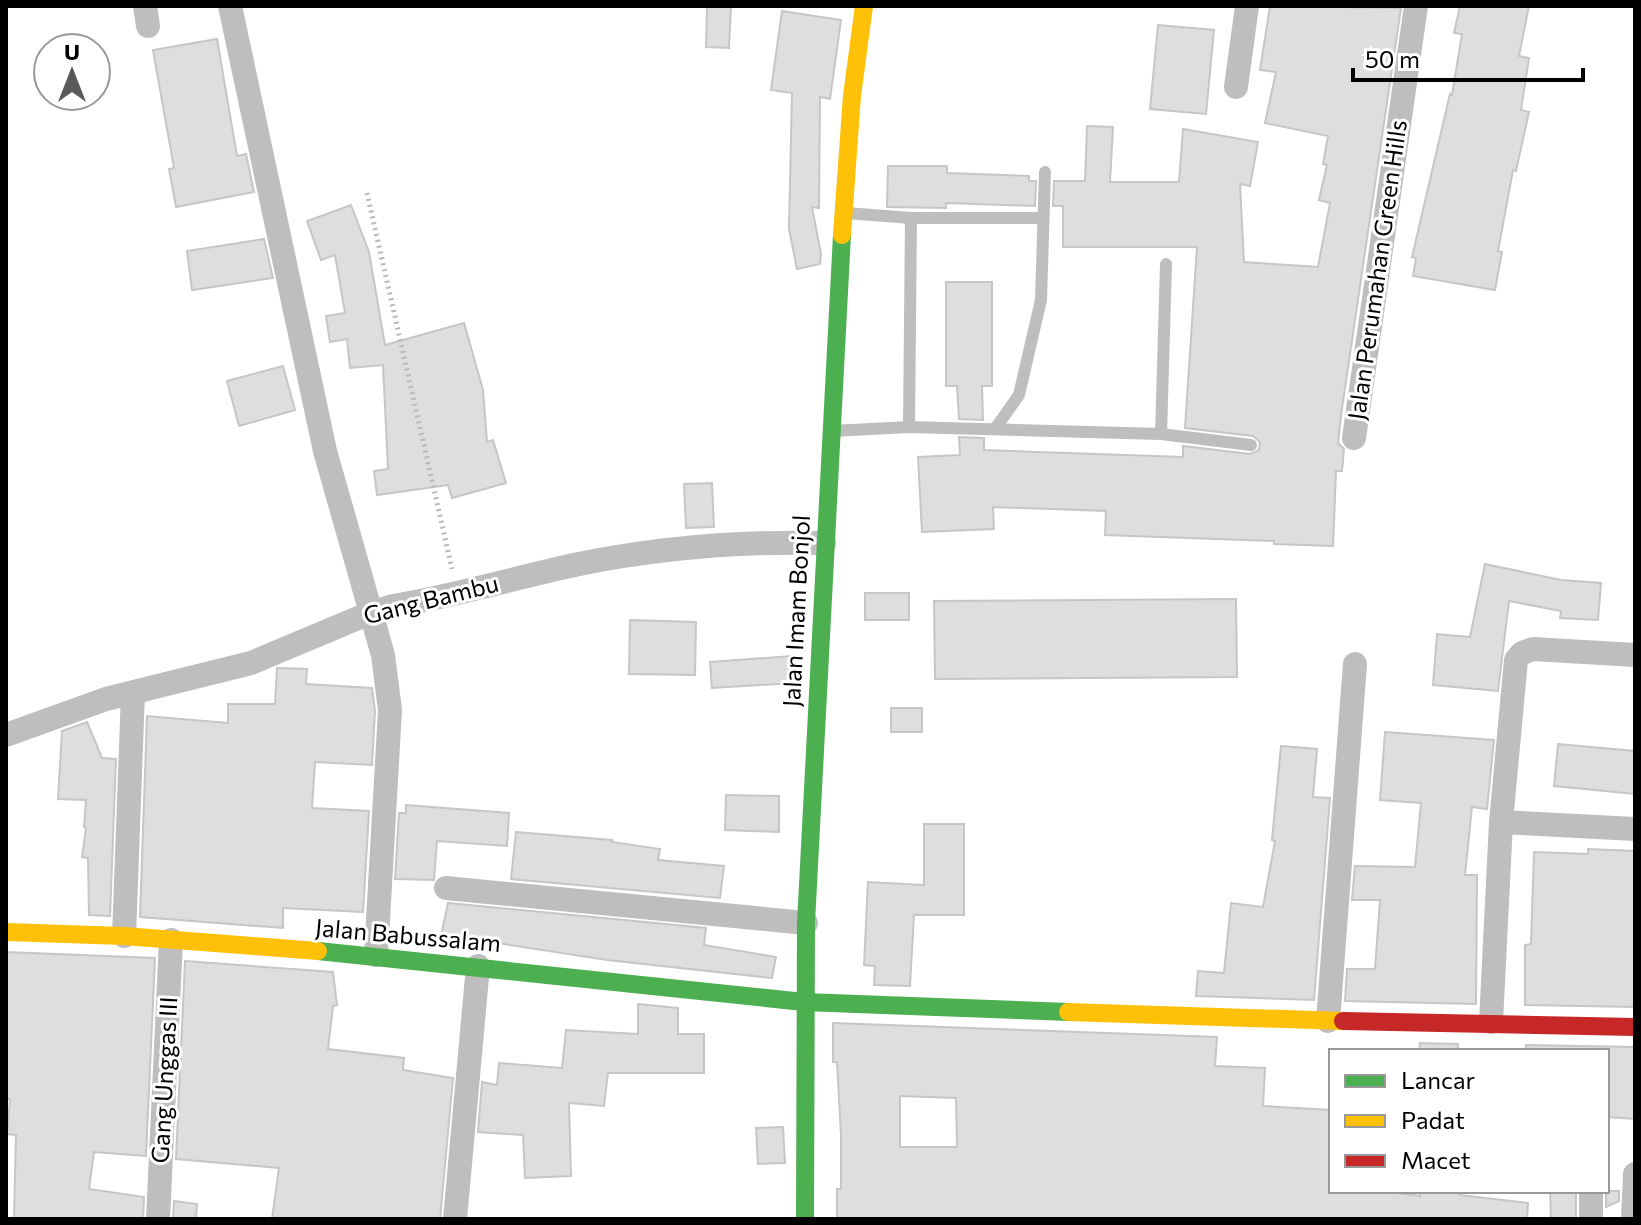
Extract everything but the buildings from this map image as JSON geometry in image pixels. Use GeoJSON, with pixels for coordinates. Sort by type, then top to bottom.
{"type":"FeatureCollection","features":[{"type":"Feature","properties":{"kind":"street"},"geometry":{"type":"LineString","coordinates":[[230,6],[325,451],[383,655],[390,710],[376,955]]}},
{"type":"Feature","properties":{"kind":"street","name":"Jalan Imam Bonjol"},"geometry":{"type":"LineString","coordinates":[[805,1219],[806,923],[824,543],[843,213],[852,96],[864,6]]}},
{"type":"Feature","properties":{"kind":"street"},"geometry":{"type":"LineString","coordinates":[[1236,87],[1247,6]]}},
{"type":"Feature","properties":{"kind":"street","name":"Jalan Perumahan Green Hills"},"geometry":{"type":"LineString","coordinates":[[1354,438],[1416,6]]}},
{"type":"Feature","properties":{"kind":"street","name":"Gang Bambu"},"geometry":{"type":"LineString","coordinates":[[6,735],[106,699],[251,663],[370,613],[558,569],[648,553],[777,542],[824,543]]}},
{"type":"Feature","properties":{"kind":"street"},"geometry":{"type":"LineString","coordinates":[[1491,1022],[1501,822],[1516,660],[1522,653],[1533,649],[1635,655]]}},
{"type":"Feature","properties":{"kind":"street"},"geometry":{"type":"LineString","coordinates":[[1328,1021],[1355,664]]}},
{"type":"Feature","properties":{"kind":"street"},"geometry":{"type":"LineString","coordinates":[[124,936],[133,693]]}},
{"type":"Feature","properties":{"kind":"street"},"geometry":{"type":"LineString","coordinates":[[1501,822],[1635,829]]}},
{"type":"Feature","properties":{"kind":"street"},"geometry":{"type":"LineString","coordinates":[[446,888],[806,923]]}},
{"type":"Feature","properties":{"kind":"street","name":"Jalan Babussalam"},"geometry":{"type":"LineString","coordinates":[[6,932],[124,936],[376,955],[804,1002],[1328,1021],[1635,1027]]}},
{"type":"Feature","properties":{"kind":"street","name":"Gang Unggas III"},"geometry":{"type":"LineString","coordinates":[[158,1219],[171,940]]}},
{"type":"Feature","properties":{"kind":"street"},"geometry":{"type":"LineString","coordinates":[[455,1219],[478,966]]}},
{"type":"Feature","properties":{"kind":"street"},"geometry":{"type":"LineString","coordinates":[[1633,1219],[1635,1174]]}},
{"type":"Feature","properties":{"kind":"street"},"geometry":{"type":"LineString","coordinates":[[1591,1193],[1591,1219]]}},
{"type":"Feature","properties":{"kind":"lane"},"geometry":{"type":"LineString","coordinates":[[995,429],[1019,395],[1041,300],[1045,172]]}},
{"type":"Feature","properties":{"kind":"lane"},"geometry":{"type":"LineString","coordinates":[[843,213],[911,218],[1043,218]]}},
{"type":"Feature","properties":{"kind":"lane"},"geometry":{"type":"LineString","coordinates":[[909,427],[911,218]]}},
{"type":"Feature","properties":{"kind":"lane"},"geometry":{"type":"LineString","coordinates":[[1161,434],[1166,264]]}},
{"type":"Feature","properties":{"kind":"lane"},"geometry":{"type":"LineString","coordinates":[[832,431],[909,427],[1161,434],[1251,445]]}},
{"type":"Feature","properties":{"kind":"path"},"geometry":{"type":"LineString","coordinates":[[367,193],[457,594]]}},
{"type":"Feature","properties":{"kind":"traffic: fast"},"geometry":{"type":"LineString","coordinates":[[805,1219],[806,923],[842,235]]}},
{"type":"Feature","properties":{"kind":"traffic: fast"},"geometry":{"type":"LineString","coordinates":[[318,951],[804,1002],[1068,1012]]}},
{"type":"Feature","properties":{"kind":"traffic: slow"},"geometry":{"type":"LineString","coordinates":[[842,235],[852,96],[864,6]]}},
{"type":"Feature","properties":{"kind":"traffic: slow"},"geometry":{"type":"LineString","coordinates":[[6,932],[124,936],[318,951]]}},
{"type":"Feature","properties":{"kind":"traffic: slow"},"geometry":{"type":"LineString","coordinates":[[1068,1012],[1343,1021]]}},
{"type":"Feature","properties":{"kind":"traffic: jam"},"geometry":{"type":"LineString","coordinates":[[1343,1021],[1635,1027]]}}]}
